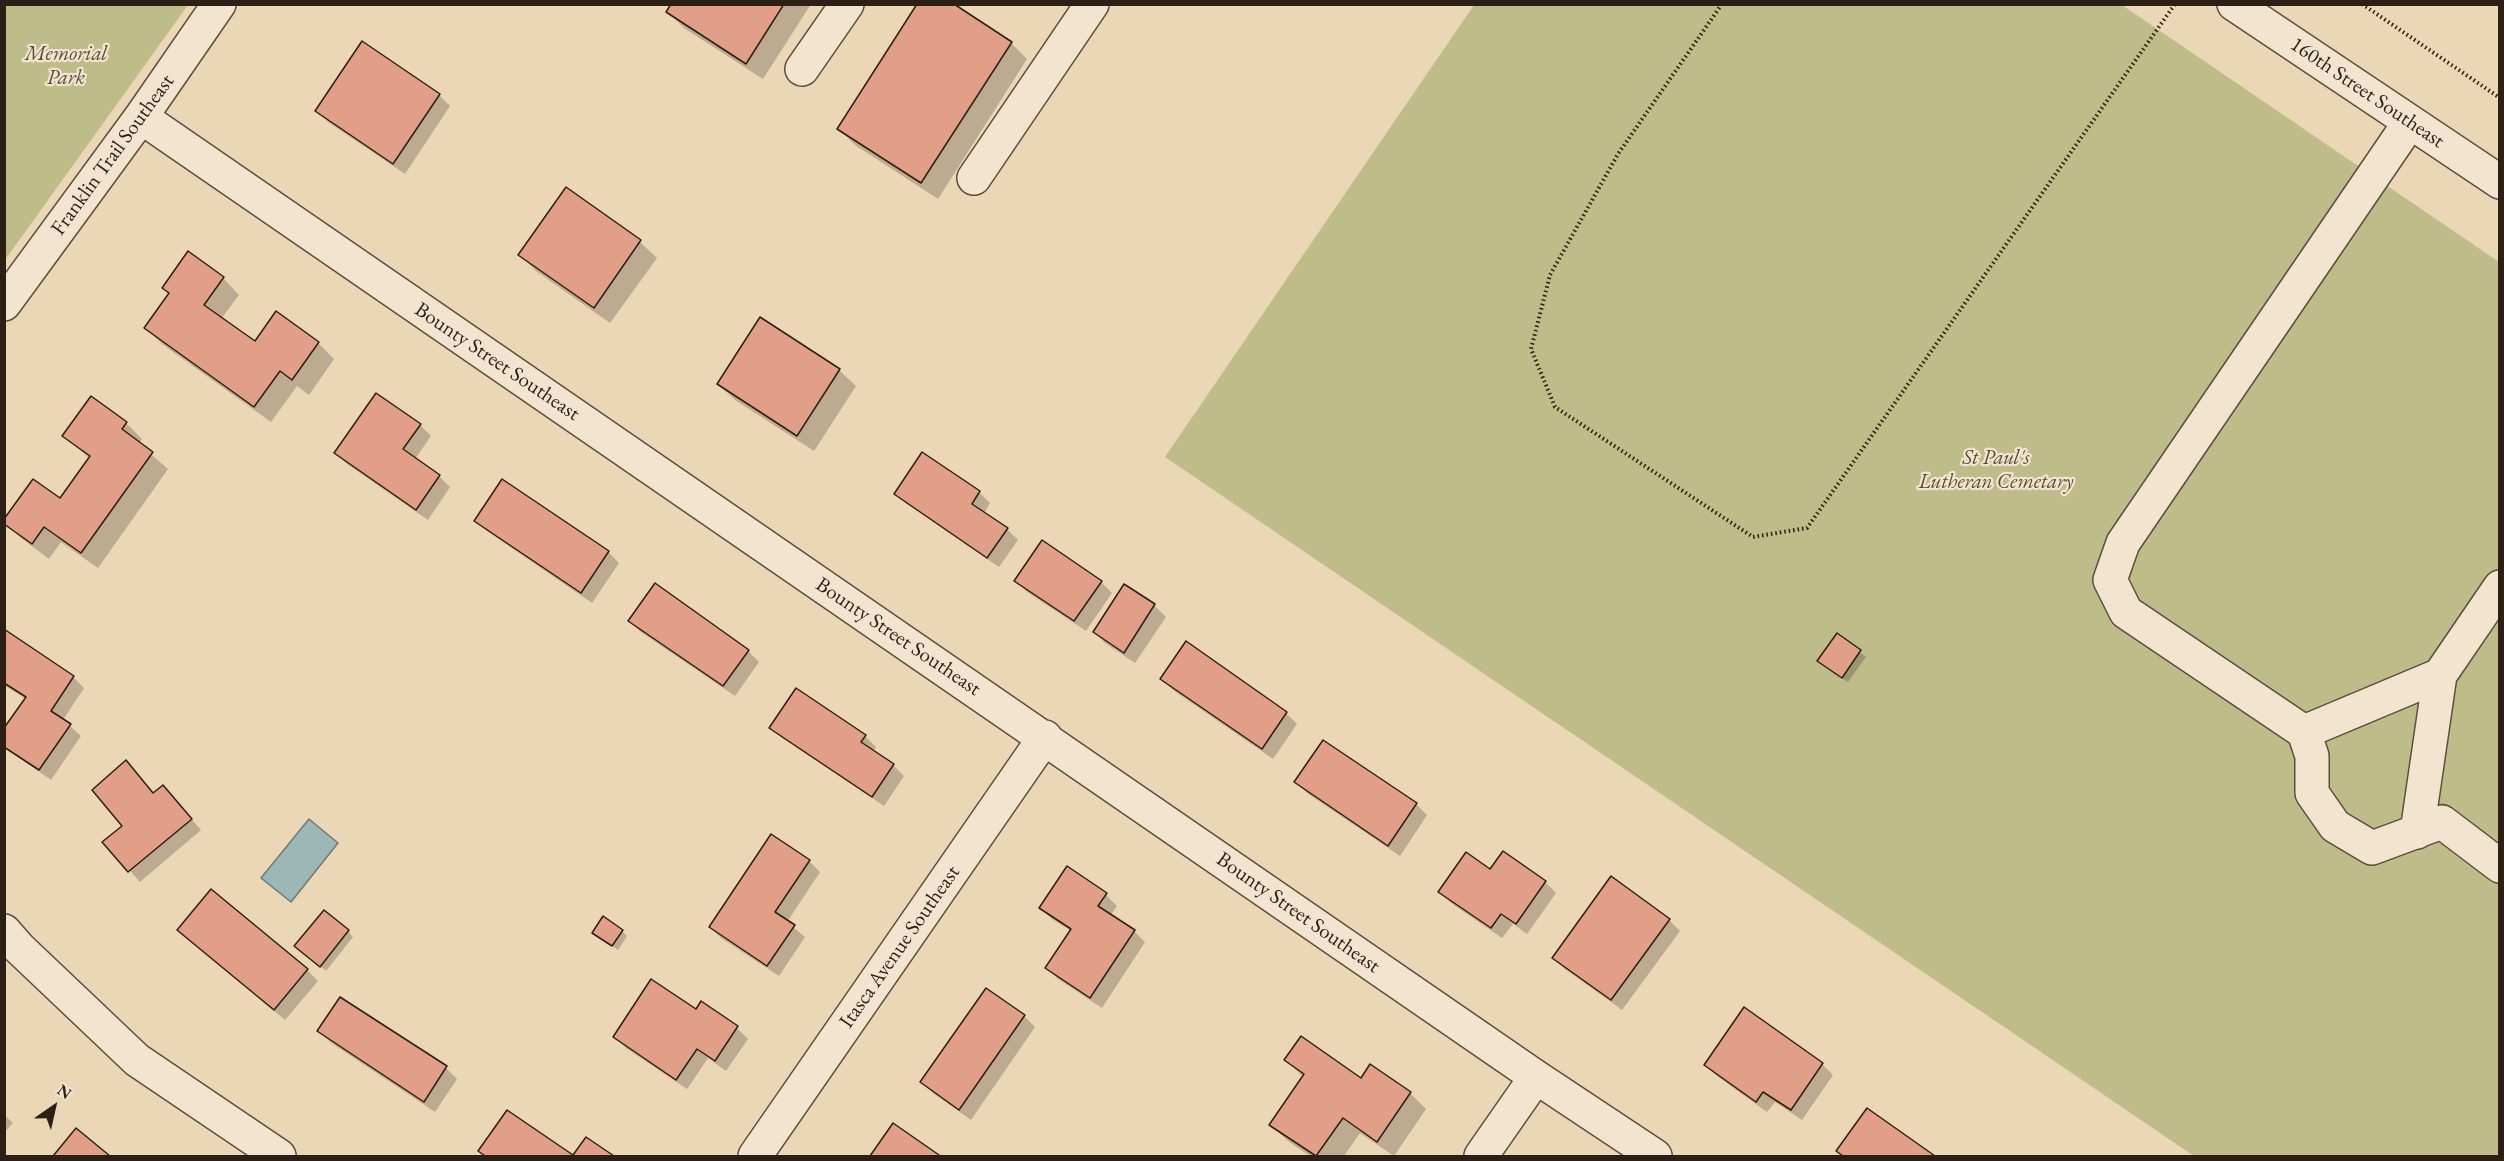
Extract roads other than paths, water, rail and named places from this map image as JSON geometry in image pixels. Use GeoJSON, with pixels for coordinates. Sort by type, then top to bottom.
{"type":"FeatureCollection","features":[{"type":"Feature","properties":{"kind":"street","name":"Franklin Trail Southeast"},"geometry":{"type":"LineString","coordinates":[[4,304],[141,117],[219,4]]}},
{"type":"Feature","properties":{"kind":"street"},"geometry":{"type":"LineString","coordinates":[[802,69],[847,4]]}},
{"type":"Feature","properties":{"kind":"street"},"geometry":{"type":"LineString","coordinates":[[974,178],[1092,4]]}},
{"type":"Feature","properties":{"kind":"street","name":"160th Street Southeast"},"geometry":{"type":"LineString","coordinates":[[2234,4],[2499,182]]}},
{"type":"Feature","properties":{"kind":"street","name":"Bounty Street Southeast"},"geometry":{"type":"LineString","coordinates":[[141,117],[1536,1077],[1655,1156]]}},
{"type":"Feature","properties":{"kind":"street"},"geometry":{"type":"LineString","coordinates":[[2410,122],[2123,543],[2110,580],[2126,612],[2304,732],[2312,756],[2312,793],[2335,826],[2372,848],[2442,822],[2499,866]]}},
{"type":"Feature","properties":{"kind":"street"},"geometry":{"type":"LineString","coordinates":[[2417,832],[2440,675],[2499,587]]}},
{"type":"Feature","properties":{"kind":"street"},"geometry":{"type":"LineString","coordinates":[[2304,732],[2440,675]]}},
{"type":"Feature","properties":{"kind":"street","name":"Itasca Avenue Southeast"},"geometry":{"type":"LineString","coordinates":[[755,1156],[1045,737]]}},
{"type":"Feature","properties":{"kind":"street"},"geometry":{"type":"LineString","coordinates":[[4,931],[137,1060],[279,1156]]}},
{"type":"Feature","properties":{"kind":"street"},"geometry":{"type":"LineString","coordinates":[[1481,1156],[1536,1077]]}},
{"type":"Feature","properties":{"kind":"water"},"geometry":{"type":"Polygon","coordinates":[[[309,819],[338,843],[291,902],[261,878],[309,819]]]}},
{"type":"Feature","properties":{"kind":"park label","name":"Memorial Park"},"geometry":{"type":"Point","coordinates":[66,66]}},
{"type":"Feature","properties":{"kind":"park label","name":"St Paul's Lutheran Cemetary"},"geometry":{"type":"Point","coordinates":[1996,470]}}]}
